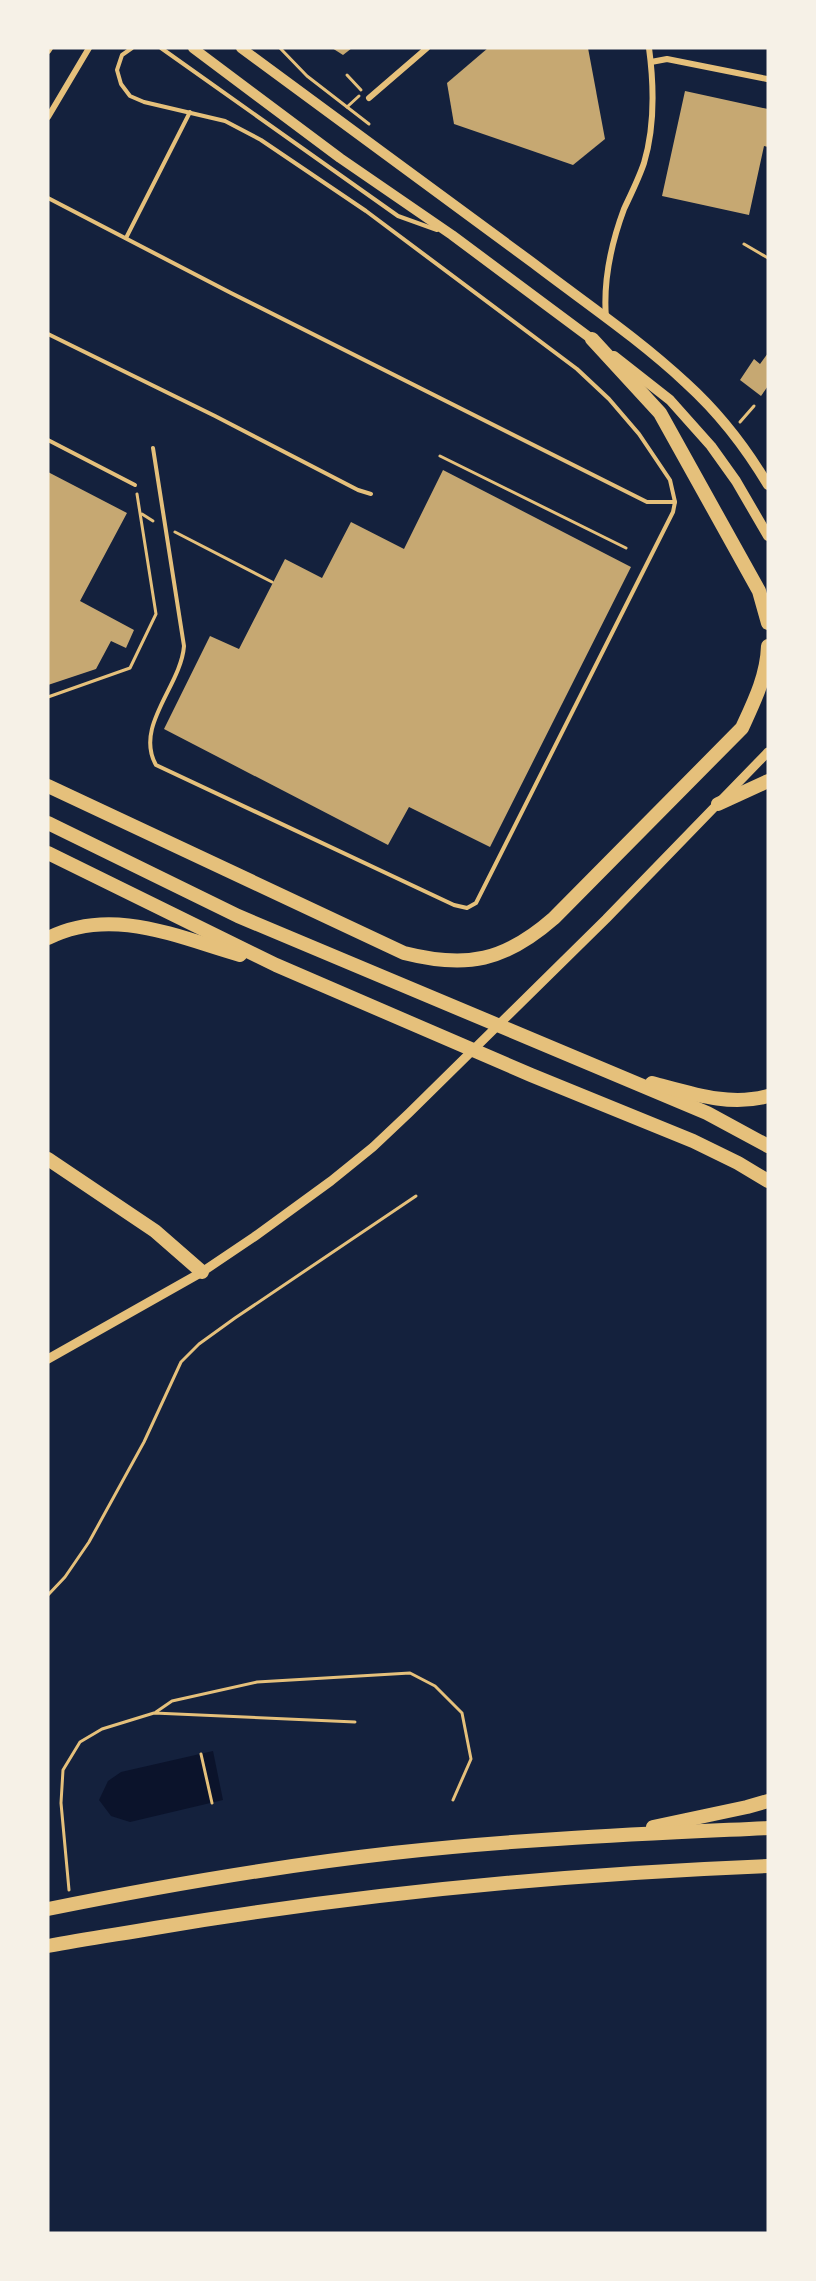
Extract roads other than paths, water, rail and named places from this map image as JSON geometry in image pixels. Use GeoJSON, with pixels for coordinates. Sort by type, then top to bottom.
{"type":"FeatureCollection","features":[{"type":"Feature","properties":{"kind":"highway"},"geometry":{"type":"LineString","coordinates":[[592,339],[660,413],[759,591],[768,623]]}},
{"type":"Feature","properties":{"kind":"highway"},"geometry":{"type":"LineString","coordinates":[[48,786],[404,953],[434,960],[455,962],[475,960],[498,954],[520,944],[546,925],[742,728],[767,664],[768,646]]}},
{"type":"Feature","properties":{"kind":"highway"},"geometry":{"type":"LineString","coordinates":[[718,804],[768,782]]}},
{"type":"Feature","properties":{"kind":"highway"},"geometry":{"type":"LineString","coordinates":[[48,823],[238,916],[707,1113],[768,1146]]}},
{"type":"Feature","properties":{"kind":"highway"},"geometry":{"type":"LineString","coordinates":[[48,854],[276,965],[531,1075],[693,1141],[768,1181]]}},
{"type":"Feature","properties":{"kind":"highway"},"geometry":{"type":"LineString","coordinates":[[48,938],[63,930],[88,924],[139,926],[276,965]]}},
{"type":"Feature","properties":{"kind":"highway"},"geometry":{"type":"LineString","coordinates":[[600,1070],[702,1096],[727,1100],[745,1101],[768,1096]]}},
{"type":"Feature","properties":{"kind":"highway"},"geometry":{"type":"LineString","coordinates":[[48,1159],[155,1231],[202,1272]]}},
{"type":"Feature","properties":{"kind":"highway"},"geometry":{"type":"LineString","coordinates":[[610,1836],[747,1808],[768,1801]]}},
{"type":"Feature","properties":{"kind":"highway"},"geometry":{"type":"LineString","coordinates":[[48,1909],[280,1867],[393,1853],[552,1838],[768,1828]]}},
{"type":"Feature","properties":{"kind":"highway"},"geometry":{"type":"LineString","coordinates":[[50,1946],[213,1918],[376,1896],[580,1876],[768,1866]]}},
{"type":"Feature","properties":{"kind":"main road"},"geometry":{"type":"LineString","coordinates":[[193,48],[340,158],[452,235],[670,400],[718,455],[758,516],[768,536]]}},
{"type":"Feature","properties":{"kind":"main road"},"geometry":{"type":"LineString","coordinates":[[241,48],[606,318],[687,383],[723,422],[756,465],[768,485]]}},
{"type":"Feature","properties":{"kind":"street"},"geometry":{"type":"LineString","coordinates":[[48,117],[89,48]]}},
{"type":"Feature","properties":{"kind":"street"},"geometry":{"type":"LineString","coordinates":[[369,98],[427,48]]}},
{"type":"Feature","properties":{"kind":"street"},"geometry":{"type":"LineString","coordinates":[[606,318],[604,283],[608,264],[623,213],[644,162],[650,135],[653,96],[649,48]]}},
{"type":"Feature","properties":{"kind":"street"},"geometry":{"type":"LineString","coordinates":[[651,62],[667,60],[767,79]]}},
{"type":"Feature","properties":{"kind":"street"},"geometry":{"type":"LineString","coordinates":[[48,1359],[202,1272],[331,1181],[380,1140],[606,919],[768,753]]}},
{"type":"Feature","properties":{"kind":"lane"},"geometry":{"type":"LineString","coordinates":[[132,48],[122,55],[117,70],[121,84],[130,96],[144,102],[225,121],[261,140],[332,187],[577,369],[609,399],[639,434],[670,480],[675,502],[673,512],[476,903],[467,908],[454,905],[156,765],[150,754],[149,732],[183,661],[184,646],[153,448]]}},
{"type":"Feature","properties":{"kind":"lane"},"geometry":{"type":"LineString","coordinates":[[161,48],[398,216],[452,235]]}},
{"type":"Feature","properties":{"kind":"lane"},"geometry":{"type":"LineString","coordinates":[[126,238],[190,112]]}},
{"type":"Feature","properties":{"kind":"lane"},"geometry":{"type":"LineString","coordinates":[[48,198],[647,502],[675,502]]}},
{"type":"Feature","properties":{"kind":"lane"},"geometry":{"type":"LineString","coordinates":[[48,334],[215,416],[358,490],[371,494]]}},
{"type":"Feature","properties":{"kind":"lane"},"geometry":{"type":"LineString","coordinates":[[48,440],[135,485]]}},
{"type":"Feature","properties":{"kind":"water"},"geometry":{"type":"Polygon","coordinates":[[[213,1751],[223,1800],[130,1822],[111,1816],[99,1800],[108,1781],[121,1772],[213,1751]]]}}]}
